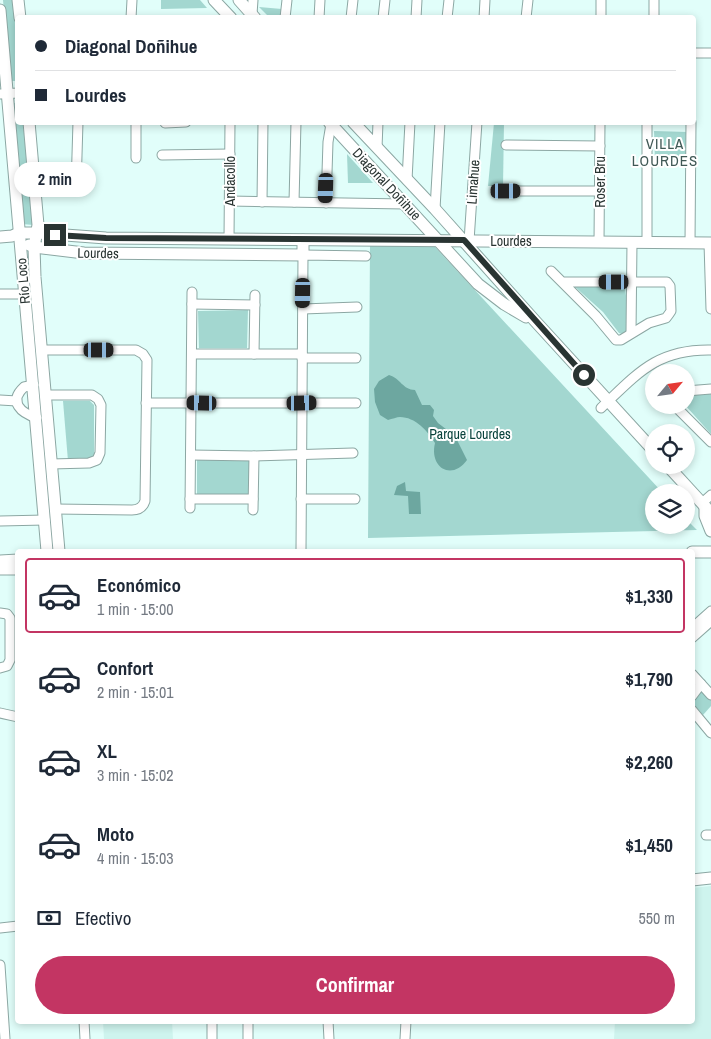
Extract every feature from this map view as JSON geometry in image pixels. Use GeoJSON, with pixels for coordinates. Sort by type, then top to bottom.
{"type":"FeatureCollection","features":[{"type":"Feature","properties":{"kind":"street"},"geometry":{"type":"LineString","coordinates":[[18,0],[20,15]]}},
{"type":"Feature","properties":{"kind":"street"},"geometry":{"type":"LineString","coordinates":[[131,15],[132,0]]}},
{"type":"Feature","properties":{"kind":"street"},"geometry":{"type":"LineString","coordinates":[[214,0],[228,15]]}},
{"type":"Feature","properties":{"kind":"street"},"geometry":{"type":"LineString","coordinates":[[239,0],[253,15]]}},
{"type":"Feature","properties":{"kind":"street"},"geometry":{"type":"LineString","coordinates":[[253,0],[254,15]]}},
{"type":"Feature","properties":{"kind":"street"},"geometry":{"type":"LineString","coordinates":[[285,15],[286,0]]}},
{"type":"Feature","properties":{"kind":"street"},"geometry":{"type":"LineString","coordinates":[[319,15],[320,0]]}},
{"type":"Feature","properties":{"kind":"street"},"geometry":{"type":"LineString","coordinates":[[351,15],[353,0]]}},
{"type":"Feature","properties":{"kind":"street"},"geometry":{"type":"LineString","coordinates":[[383,15],[385,0]]}},
{"type":"Feature","properties":{"kind":"street"},"geometry":{"type":"LineString","coordinates":[[416,15],[417,0]]}},
{"type":"Feature","properties":{"kind":"street"},"geometry":{"type":"LineString","coordinates":[[448,15],[449,0]]}},
{"type":"Feature","properties":{"kind":"street"},"geometry":{"type":"LineString","coordinates":[[484,15],[485,0]]}},
{"type":"Feature","properties":{"kind":"street"},"geometry":{"type":"LineString","coordinates":[[526,15],[528,0]]}},
{"type":"Feature","properties":{"kind":"street"},"geometry":{"type":"LineString","coordinates":[[601,0],[601,15]]}},
{"type":"Feature","properties":{"kind":"street"},"geometry":{"type":"LineString","coordinates":[[654,0],[654,15]]}},
{"type":"Feature","properties":{"kind":"street","name":"Río Loco"},"geometry":{"type":"LineString","coordinates":[[0,10],[8,94],[17,237],[34,385],[47,549]]}},
{"type":"Feature","properties":{"kind":"street"},"geometry":{"type":"LineString","coordinates":[[696,53],[711,53]]}},
{"type":"Feature","properties":{"kind":"street","name":"Río Loco"},"geometry":{"type":"LineString","coordinates":[[29,125],[38,234],[34,247],[35,277],[59,549]]}},
{"type":"Feature","properties":{"kind":"street"},"geometry":{"type":"LineString","coordinates":[[76,188],[78,125]]}},
{"type":"Feature","properties":{"kind":"street"},"geometry":{"type":"LineString","coordinates":[[136,125],[136,158]]}},
{"type":"Feature","properties":{"kind":"street","name":"Andacollo"},"geometry":{"type":"LineString","coordinates":[[229,239],[230,125]]}},
{"type":"Feature","properties":{"kind":"street"},"geometry":{"type":"LineString","coordinates":[[262,125],[262,202]]}},
{"type":"Feature","properties":{"kind":"street"},"geometry":{"type":"LineString","coordinates":[[294,202],[296,125]]}},
{"type":"Feature","properties":{"kind":"street"},"geometry":{"type":"LineString","coordinates":[[326,203],[330,125]]}},
{"type":"Feature","properties":{"kind":"street","name":"Diagonal Doñihue"},"geometry":{"type":"LineString","coordinates":[[332,125],[478,284],[504,304],[536,322]]}},
{"type":"Feature","properties":{"kind":"street","name":"Diagonal Doñihue"},"geometry":{"type":"LineString","coordinates":[[357,125],[466,241],[605,405],[645,443]]}},
{"type":"Feature","properties":{"kind":"street"},"geometry":{"type":"LineString","coordinates":[[377,148],[378,125]]}},
{"type":"Feature","properties":{"kind":"street"},"geometry":{"type":"LineString","coordinates":[[407,180],[410,125]]}},
{"type":"Feature","properties":{"kind":"street"},"geometry":{"type":"LineString","coordinates":[[435,209],[440,125]]}},
{"type":"Feature","properties":{"kind":"street","name":"Limahue"},"geometry":{"type":"LineString","coordinates":[[466,241],[477,125]]}},
{"type":"Feature","properties":{"kind":"street","name":"Roser Bru"},"geometry":{"type":"LineString","coordinates":[[599,242],[600,125]]}},
{"type":"Feature","properties":{"kind":"street"},"geometry":{"type":"LineString","coordinates":[[647,125],[647,242]]}},
{"type":"Feature","properties":{"kind":"street"},"geometry":{"type":"LineString","coordinates":[[690,243],[691,125]]}},
{"type":"Feature","properties":{"kind":"street"},"geometry":{"type":"LineString","coordinates":[[506,145],[600,146]]}},
{"type":"Feature","properties":{"kind":"street"},"geometry":{"type":"LineString","coordinates":[[162,155],[230,154]]}},
{"type":"Feature","properties":{"kind":"street"},"geometry":{"type":"LineString","coordinates":[[502,191],[600,192]]}},
{"type":"Feature","properties":{"kind":"street"},"geometry":{"type":"LineString","coordinates":[[230,201],[405,204]]}},
{"type":"Feature","properties":{"kind":"street","name":"Lourdes"},"geometry":{"type":"LineString","coordinates":[[0,236],[17,237],[38,234],[106,238],[710,243]]}},
{"type":"Feature","properties":{"kind":"street","name":"Lourdes"},"geometry":{"type":"LineString","coordinates":[[17,237],[34,247],[84,253],[361,256],[361,240]]}},
{"type":"Feature","properties":{"kind":"street"},"geometry":{"type":"LineString","coordinates":[[301,549],[303,240]]}},
{"type":"Feature","properties":{"kind":"street"},"geometry":{"type":"LineString","coordinates":[[631,333],[632,242]]}},
{"type":"Feature","properties":{"kind":"street"},"geometry":{"type":"LineString","coordinates":[[710,243],[711,309]]}},
{"type":"Feature","properties":{"kind":"street"},"geometry":{"type":"LineString","coordinates":[[551,271],[596,316],[616,340],[620,340],[649,323],[666,318],[671,311],[669,284],[667,282],[563,282]]}},
{"type":"Feature","properties":{"kind":"street"},"geometry":{"type":"LineString","coordinates":[[192,292],[190,504],[253,499]]}},
{"type":"Feature","properties":{"kind":"street"},"geometry":{"type":"LineString","coordinates":[[0,294],[24,294]]}},
{"type":"Feature","properties":{"kind":"street"},"geometry":{"type":"LineString","coordinates":[[254,354],[255,295]]}},
{"type":"Feature","properties":{"kind":"street"},"geometry":{"type":"LineString","coordinates":[[192,304],[255,305]]}},
{"type":"Feature","properties":{"kind":"street"},"geometry":{"type":"LineString","coordinates":[[302,309],[358,307]]}},
{"type":"Feature","properties":{"kind":"street"},"geometry":{"type":"LineString","coordinates":[[41,350],[136,350],[141,352],[147,360],[145,501],[143,505],[139,509],[132,510],[55,509]]}},
{"type":"Feature","properties":{"kind":"street"},"geometry":{"type":"LineString","coordinates":[[605,405],[640,373],[661,358],[682,351],[711,350]]}},
{"type":"Feature","properties":{"kind":"street"},"geometry":{"type":"LineString","coordinates":[[192,354],[254,354],[356,358]]}},
{"type":"Feature","properties":{"kind":"street"},"geometry":{"type":"LineString","coordinates":[[34,385],[24,387],[16,401],[23,412],[37,418]]}},
{"type":"Feature","properties":{"kind":"street"},"geometry":{"type":"LineString","coordinates":[[695,390],[711,389]]}},
{"type":"Feature","properties":{"kind":"street"},"geometry":{"type":"LineString","coordinates":[[45,395],[92,395],[98,399],[101,405],[100,453],[97,460],[89,464],[51,464]]}},
{"type":"Feature","properties":{"kind":"street"},"geometry":{"type":"LineString","coordinates":[[0,400],[16,401]]}},
{"type":"Feature","properties":{"kind":"street"},"geometry":{"type":"LineString","coordinates":[[146,403],[356,403]]}},
{"type":"Feature","properties":{"kind":"street"},"geometry":{"type":"LineString","coordinates":[[683,414],[711,442]]}},
{"type":"Feature","properties":{"kind":"street"},"geometry":{"type":"LineString","coordinates":[[190,455],[254,456],[353,453]]}},
{"type":"Feature","properties":{"kind":"street"},"geometry":{"type":"LineString","coordinates":[[253,510],[254,456]]}},
{"type":"Feature","properties":{"kind":"street"},"geometry":{"type":"LineString","coordinates":[[675,474],[706,508]]}},
{"type":"Feature","properties":{"kind":"street"},"geometry":{"type":"LineString","coordinates":[[711,495],[705,516],[711,531]]}},
{"type":"Feature","properties":{"kind":"street"},"geometry":{"type":"LineString","coordinates":[[301,499],[355,499]]}},
{"type":"Feature","properties":{"kind":"street"},"geometry":{"type":"LineString","coordinates":[[0,518],[45,520]]}},
{"type":"Feature","properties":{"kind":"street"},"geometry":{"type":"LineString","coordinates":[[695,552],[711,552]]}},
{"type":"Feature","properties":{"kind":"street"},"geometry":{"type":"LineString","coordinates":[[0,561],[15,560]]}},
{"type":"Feature","properties":{"kind":"street"},"geometry":{"type":"LineString","coordinates":[[0,569],[15,569]]}},
{"type":"Feature","properties":{"kind":"street"},"geometry":{"type":"LineString","coordinates":[[695,625],[711,611]]}},
{"type":"Feature","properties":{"kind":"street"},"geometry":{"type":"LineString","coordinates":[[0,613],[7,614],[10,618],[10,660],[7,666],[0,668]]}},
{"type":"Feature","properties":{"kind":"street"},"geometry":{"type":"LineString","coordinates":[[695,635],[711,621]]}},
{"type":"Feature","properties":{"kind":"street"},"geometry":{"type":"LineString","coordinates":[[695,677],[711,695]]}},
{"type":"Feature","properties":{"kind":"street"},"geometry":{"type":"LineString","coordinates":[[695,692],[701,684]]}},
{"type":"Feature","properties":{"kind":"street"},"geometry":{"type":"LineString","coordinates":[[695,713],[711,732]]}},
{"type":"Feature","properties":{"kind":"street"},"geometry":{"type":"LineString","coordinates":[[0,714],[15,716]]}},
{"type":"Feature","properties":{"kind":"street"},"geometry":{"type":"LineString","coordinates":[[695,880],[711,878]]}},
{"type":"Feature","properties":{"kind":"street"},"geometry":{"type":"LineString","coordinates":[[0,928],[15,926]]}},
{"type":"Feature","properties":{"kind":"street"},"geometry":{"type":"LineString","coordinates":[[0,965],[4,1039]]}},
{"type":"Feature","properties":{"kind":"street"},"geometry":{"type":"LineString","coordinates":[[84,1024],[85,1039]]}},
{"type":"Feature","properties":{"kind":"street"},"geometry":{"type":"LineString","coordinates":[[212,1024],[212,1039]]}},
{"type":"Feature","properties":{"kind":"street"},"geometry":{"type":"LineString","coordinates":[[248,1024],[248,1039]]}},
{"type":"Feature","properties":{"kind":"street"},"geometry":{"type":"LineString","coordinates":[[328,1024],[329,1039]]}},
{"type":"Feature","properties":{"kind":"street"},"geometry":{"type":"LineString","coordinates":[[406,1024],[406,1039]]}},
{"type":"Feature","properties":{"kind":"shaded area"},"geometry":{"type":"Polygon","coordinates":[[[389,375],[407,388],[415,390],[422,405],[430,405],[434,410],[433,416],[438,423],[455,436],[467,460],[461,466],[455,470],[443,469],[435,459],[435,443],[429,434],[416,422],[400,417],[388,420],[380,415],[375,402],[374,389],[379,381],[389,375]]]}},
{"type":"Feature","properties":{"kind":"shaded area"},"geometry":{"type":"Polygon","coordinates":[[[405,482],[406,491],[420,492],[421,514],[409,514],[408,496],[394,495],[397,486],[405,482]]]}},
{"type":"Feature","properties":{"kind":"shaded area"},"geometry":{"type":"Polygon","coordinates":[[[711,886],[711,1039],[614,1039],[615,1024],[695,1024],[695,888],[711,886]]]}},
{"type":"Feature","properties":{"kind":"shaded area"},"geometry":{"type":"Polygon","coordinates":[[[103,1024],[172,1024],[173,1039],[104,1039],[103,1024]]]}},
{"type":"Feature","properties":{"kind":"green space"},"geometry":{"type":"Polygon","coordinates":[[[3,0],[14,0],[15,81],[10,81],[3,0]]]}},
{"type":"Feature","properties":{"kind":"green space"},"geometry":{"type":"Polygon","coordinates":[[[161,0],[200,0],[207,8],[161,9],[161,0]]]}},
{"type":"Feature","properties":{"kind":"green space"},"geometry":{"type":"Polygon","coordinates":[[[259,7],[282,9],[281,15],[267,15],[259,7]]]}},
{"type":"Feature","properties":{"kind":"green space"},"geometry":{"type":"Polygon","coordinates":[[[11,103],[15,103],[15,125],[23,125],[33,225],[22,224],[11,103]]]}},
{"type":"Feature","properties":{"kind":"green space"},"geometry":{"type":"Polygon","coordinates":[[[494,125],[504,125],[503,186],[488,186],[494,125]]]}},
{"type":"Feature","properties":{"kind":"green space"},"geometry":{"type":"Polygon","coordinates":[[[654,131],[688,132],[687,161],[655,162],[654,131]]]}},
{"type":"Feature","properties":{"kind":"green space"},"geometry":{"type":"Polygon","coordinates":[[[347,154],[373,183],[348,183],[347,154]]]}},
{"type":"Feature","properties":{"kind":"green space","name":"Parque Lourdes"},"geometry":{"type":"Polygon","coordinates":[[[370,245],[435,247],[655,484],[645,484],[645,531],[368,538],[370,245]]]}},
{"type":"Feature","properties":{"kind":"green space"},"geometry":{"type":"Polygon","coordinates":[[[574,286],[625,287],[628,308],[626,331],[622,334],[619,333],[603,312],[574,286]]]}},
{"type":"Feature","properties":{"kind":"green space"},"geometry":{"type":"Polygon","coordinates":[[[248,310],[247,348],[199,348],[198,311],[248,310]]]}},
{"type":"Feature","properties":{"kind":"green space"},"geometry":{"type":"Polygon","coordinates":[[[711,393],[711,434],[693,414],[695,414],[695,395],[711,393]]]}},
{"type":"Feature","properties":{"kind":"green space"},"geometry":{"type":"Polygon","coordinates":[[[63,401],[90,401],[94,405],[94,456],[68,461],[63,401]]]}},
{"type":"Feature","properties":{"kind":"green space"},"geometry":{"type":"Polygon","coordinates":[[[197,457],[251,458],[250,496],[197,497],[197,457]]]}},
{"type":"Feature","properties":{"kind":"green space"},"geometry":{"type":"Polygon","coordinates":[[[701,689],[711,700],[711,706],[703,715],[695,705],[695,695],[701,689]]]}},
{"type":"Feature","properties":{"kind":"district","name":"VILLA LOURDES"},"geometry":{"type":"Point","coordinates":[665,152]}},
{"type":"Feature","properties":{"kind":"route"},"geometry":{"type":"LineString","coordinates":[[55,235],[106,238],[464,240],[584,375]]}}]}
